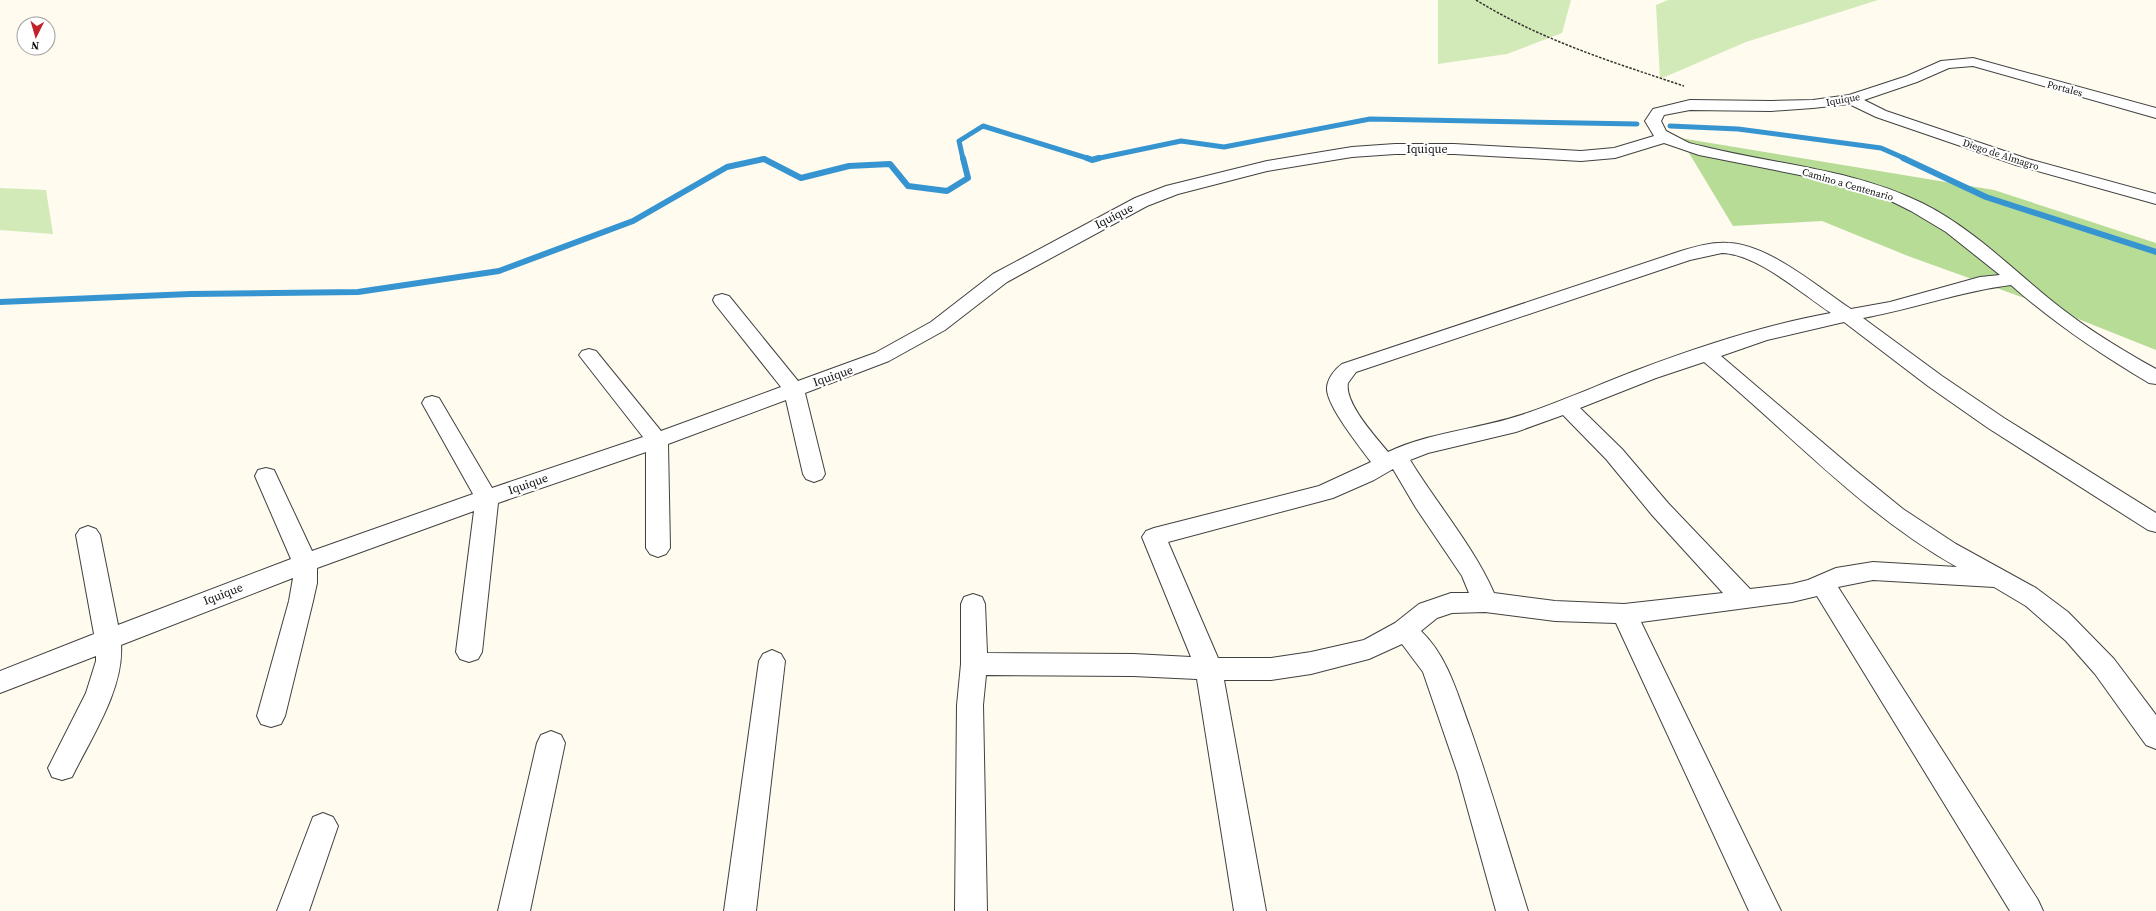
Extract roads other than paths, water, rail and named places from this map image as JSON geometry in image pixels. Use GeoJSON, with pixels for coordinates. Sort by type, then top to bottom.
{"type":"FeatureCollection","features":[{"type":"Feature","properties":{"kind":"street","name":"Iquique"},"geometry":{"type":"LineString","coordinates":[[1665,138],[1658,132],[1653,121],[1658,112],[1690,105],[1778,106],[1851,99],[1912,78],[1946,64],[1973,62]]}},
{"type":"Feature","properties":{"kind":"street","name":"Portales"},"geometry":{"type":"LineString","coordinates":[[1973,62],[2156,113]]}},
{"type":"Feature","properties":{"kind":"street","name":"Diego de Almagro"},"geometry":{"type":"LineString","coordinates":[[1851,99],[1881,114],[2022,162],[2156,199]]}},
{"type":"Feature","properties":{"kind":"street","name":"Iquique"},"geometry":{"type":"LineString","coordinates":[[0,682],[305,563],[487,498],[657,440],[794,389],[856,368],[905,346],[938,326],[968,301],[1000,278],[1141,202],[1186,185],[1267,166],[1352,152],[1395,149],[1454,149],[1581,156],[1615,153],[1665,138]]}},
{"type":"Feature","properties":{"kind":"street","name":"Camino a Centenario"},"geometry":{"type":"LineString","coordinates":[[1665,138],[1694,150],[1836,178],[1900,199],[1947,224],[2075,328],[2156,378]]}},
{"type":"Feature","properties":{"kind":"street"},"geometry":{"type":"LineString","coordinates":[[1485,602],[1473,573],[1424,502],[1339,397],[1338,383],[1340,376],[1349,368],[1714,247],[1735,248],[1751,253],[1848,316],[1935,381],[1990,419],[2156,524]]}},
{"type":"Feature","properties":{"kind":"street"},"geometry":{"type":"LineString","coordinates":[[1250,911],[1209,670],[1154,537],[1325,492],[1366,475],[1391,460],[1422,447],[1508,427],[1650,373],[1782,330],[1892,307],[1980,284],[2016,279]]}},
{"type":"Feature","properties":{"kind":"street"},"geometry":{"type":"LineString","coordinates":[[722,300],[794,389],[814,474]]}},
{"type":"Feature","properties":{"kind":"street"},"geometry":{"type":"LineString","coordinates":[[1707,354],[1746,386],[1837,468],[1922,534],[2020,590],[2043,605],[2082,640],[2104,664],[2153,729]]}},
{"type":"Feature","properties":{"kind":"street"},"geometry":{"type":"LineString","coordinates":[[588,355],[657,440],[658,548]]}},
{"type":"Feature","properties":{"kind":"street"},"geometry":{"type":"LineString","coordinates":[[432,403],[487,498],[469,652]]}},
{"type":"Feature","properties":{"kind":"street"},"geometry":{"type":"LineString","coordinates":[[1566,406],[1614,454],[1660,509],[1744,599]]}},
{"type":"Feature","properties":{"kind":"street"},"geometry":{"type":"LineString","coordinates":[[266,476],[305,563],[305,582],[301,602],[271,716]]}},
{"type":"Feature","properties":{"kind":"street"},"geometry":{"type":"LineString","coordinates":[[62,768],[106,677],[109,661],[108,639],[88,535]]}},
{"type":"Feature","properties":{"kind":"street"},"geometry":{"type":"LineString","coordinates":[[974,664],[1133,665],[1209,670],[1271,669],[1311,663],[1369,649],[1387,641],[1404,630],[1418,617],[1439,606],[1451,603],[1485,602],[1555,611],[1624,614],[1692,607],[1792,593],[1814,588],[1822,583],[1848,575],[1872,571],[1997,578]]}},
{"type":"Feature","properties":{"kind":"street"},"geometry":{"type":"LineString","coordinates":[[1822,583],[2027,911]]}},
{"type":"Feature","properties":{"kind":"street"},"geometry":{"type":"LineString","coordinates":[[971,911],[970,705],[974,664],[973,604]]}},
{"type":"Feature","properties":{"kind":"street"},"geometry":{"type":"LineString","coordinates":[[1624,614],[1765,911]]}},
{"type":"Feature","properties":{"kind":"street"},"geometry":{"type":"LineString","coordinates":[[1404,630],[1419,646],[1434,668],[1472,774],[1512,911]]}},
{"type":"Feature","properties":{"kind":"street"},"geometry":{"type":"LineString","coordinates":[[740,911],[772,661]]}},
{"type":"Feature","properties":{"kind":"street"},"geometry":{"type":"LineString","coordinates":[[514,911],[551,743]]}},
{"type":"Feature","properties":{"kind":"street"},"geometry":{"type":"LineString","coordinates":[[293,911],[323,826]]}},
{"type":"Feature","properties":{"kind":"waterway"},"geometry":{"type":"LineString","coordinates":[[1097,159],[1181,141],[1224,147],[1370,119],[1637,124]]}},
{"type":"Feature","properties":{"kind":"waterway"},"geometry":{"type":"LineString","coordinates":[[963,159],[959,141],[983,126],[1088,158]]}},
{"type":"Feature","properties":{"kind":"waterway"},"geometry":{"type":"LineString","coordinates":[[1670,126],[1738,129],[1881,148],[1906,159]]}},
{"type":"Feature","properties":{"kind":"waterway"},"geometry":{"type":"LineString","coordinates":[[764,159],[801,178],[849,166],[890,164],[908,186],[947,191],[968,178],[963,158]]}},
{"type":"Feature","properties":{"kind":"waterway"},"geometry":{"type":"LineString","coordinates":[[1088,158],[1092,160],[1097,159]]}},
{"type":"Feature","properties":{"kind":"waterway"},"geometry":{"type":"LineString","coordinates":[[1903,158],[1986,197],[2156,252]]}},
{"type":"Feature","properties":{"kind":"waterway"},"geometry":{"type":"LineString","coordinates":[[0,302],[190,294],[358,292],[499,271],[633,221],[727,167],[764,159]]}}]}
